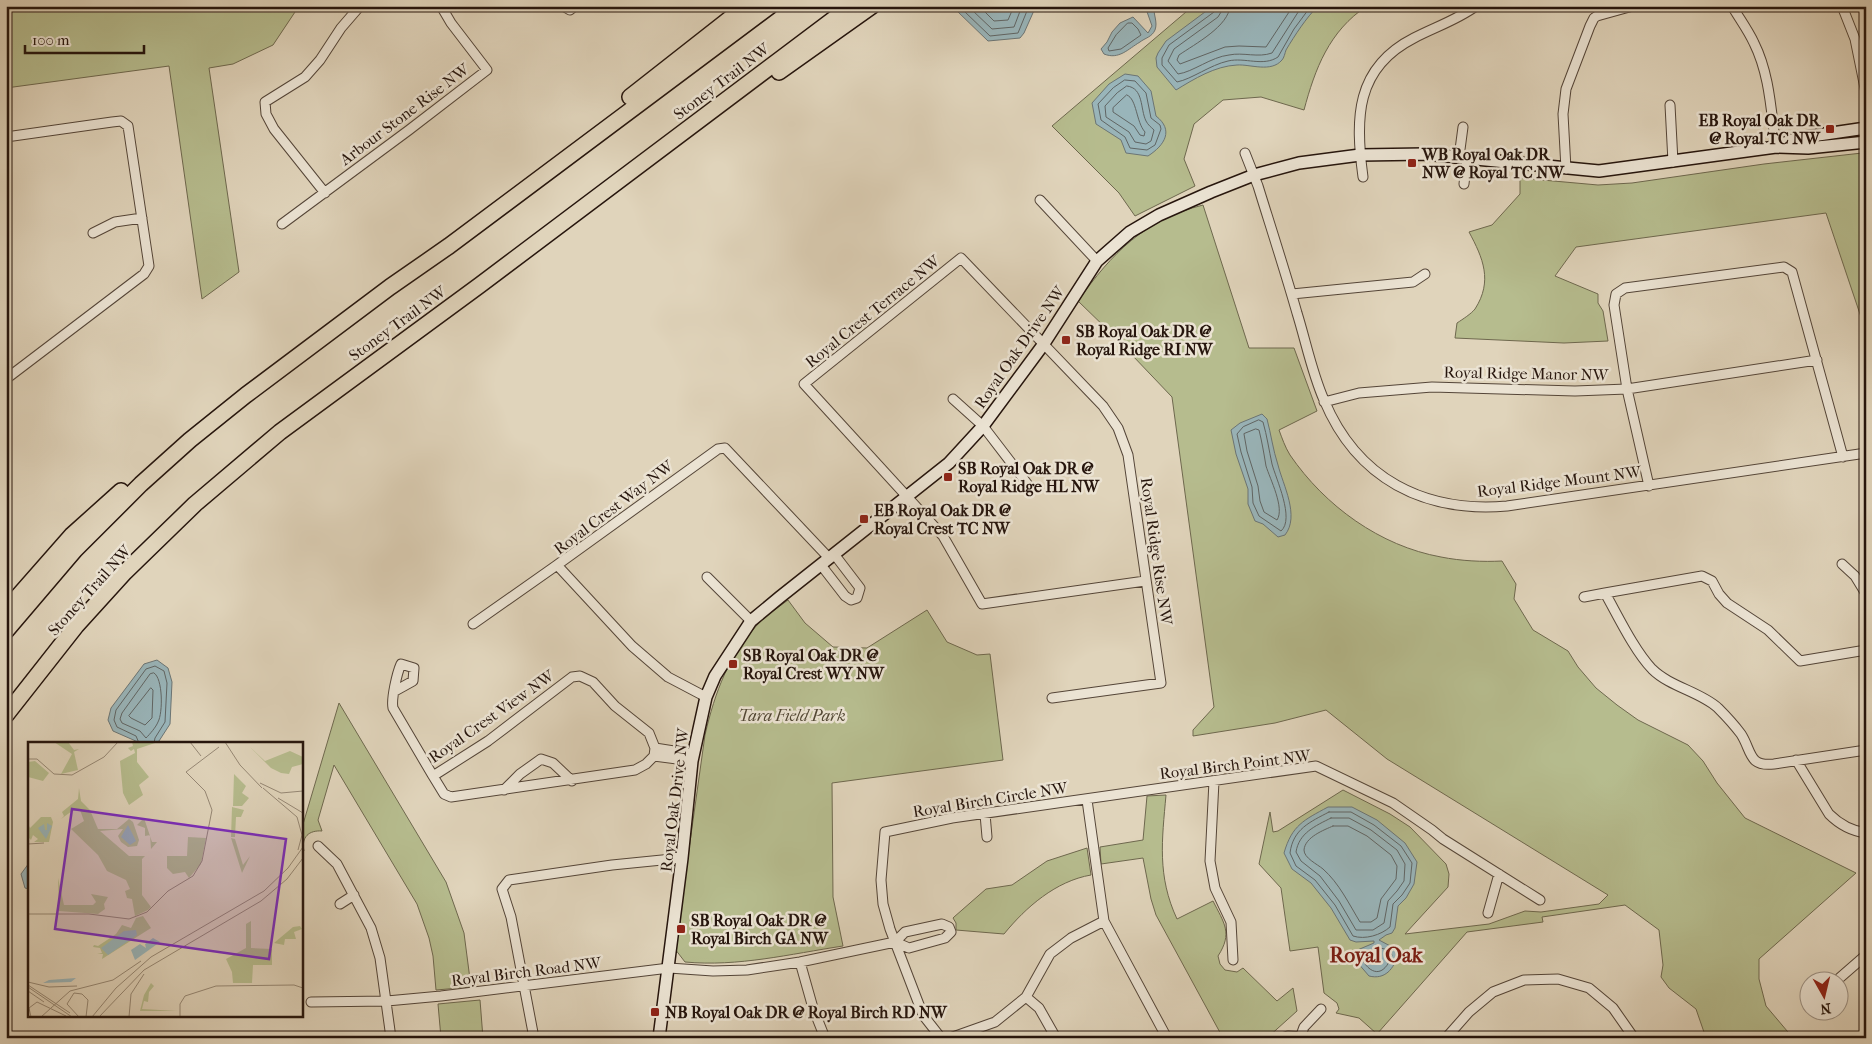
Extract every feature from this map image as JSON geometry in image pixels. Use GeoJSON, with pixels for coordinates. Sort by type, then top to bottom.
{"type":"FeatureCollection","features":[{"type":"Feature","properties":{"kind":"highway"},"geometry":{"type":"LineString","coordinates":[[614,122],[628,99],[746,6]]}},
{"type":"Feature","properties":{"kind":"highway","name":"Stoney Trail NW"},"geometry":{"type":"LineString","coordinates":[[6,631],[75,550],[141,484],[190,440],[246,395],[390,287],[449,246],[770,6]]}},
{"type":"Feature","properties":{"kind":"highway","name":"Stoney Trail NW"},"geometry":{"type":"LineString","coordinates":[[6,715],[76,626],[125,572],[195,504],[280,432],[480,285],[851,6]]}},
{"type":"Feature","properties":{"kind":"highway"},"geometry":{"type":"LineString","coordinates":[[630,171],[652,160],[872,6]]}},
{"type":"Feature","properties":{"kind":"highway"},"geometry":{"type":"LineString","coordinates":[[6,610],[80,529],[165,450],[190,440]]}},
{"type":"Feature","properties":{"kind":"highway"},"geometry":{"type":"LineString","coordinates":[[6,728],[19,700]]}},
{"type":"Feature","properties":{"kind":"street"},"geometry":{"type":"LineString","coordinates":[[324,193],[274,129],[266,114],[266,102],[305,77],[320,60],[341,28],[360,6]]}},
{"type":"Feature","properties":{"kind":"street","name":"Arbour Stone Rise NW"},"geometry":{"type":"LineString","coordinates":[[282,224],[487,70],[440,6]]}},
{"type":"Feature","properties":{"kind":"street"},"geometry":{"type":"LineString","coordinates":[[562,6],[570,10],[575,6]]}},
{"type":"Feature","properties":{"kind":"street"},"geometry":{"type":"LineString","coordinates":[[1363,177],[1360,155],[1360,109],[1365,89],[1372,75],[1384,59],[1397,48],[1451,22],[1476,6]]}},
{"type":"Feature","properties":{"kind":"street"},"geometry":{"type":"LineString","coordinates":[[1566,168],[1563,114],[1566,89],[1592,21],[1603,14],[1633,6]]}},
{"type":"Feature","properties":{"kind":"street"},"geometry":{"type":"LineString","coordinates":[[1732,6],[1754,43],[1762,62],[1767,82],[1776,147]]}},
{"type":"Feature","properties":{"kind":"street"},"geometry":{"type":"LineString","coordinates":[[1842,6],[1856,39],[1866,93]]}},
{"type":"Feature","properties":{"kind":"street"},"geometry":{"type":"LineString","coordinates":[[1670,105],[1673,162]]}},
{"type":"Feature","properties":{"kind":"street"},"geometry":{"type":"LineString","coordinates":[[6,137],[121,121],[128,126],[149,266],[144,274],[6,379]]}},
{"type":"Feature","properties":{"kind":"street"},"geometry":{"type":"LineString","coordinates":[[1462,127],[1464,184]]}},
{"type":"Feature","properties":{"kind":"street","name":"Royal Oak Drive NW"},"geometry":{"type":"LineString","coordinates":[[1776,147],[1798,138],[1866,128]]}},
{"type":"Feature","properties":{"kind":"street","name":"Royal Oak Drive NW"},"geometry":{"type":"LineString","coordinates":[[659,1038],[693,757],[706,697],[714,676],[751,621],[949,463],[984,426],[1043,345],[1097,261],[1130,232],[1159,215],[1254,175],[1299,163],[1360,155],[1408,154],[1463,157],[1599,171],[1776,147],[1808,148],[1866,142]]}},
{"type":"Feature","properties":{"kind":"street","name":"Royal Ridge Mount NW"},"geometry":{"type":"LineString","coordinates":[[1245,153],[1254,175],[1292,294],[1324,402],[1342,436],[1363,461],[1389,480],[1427,499],[1456,506],[1484,508],[1866,454]]}},
{"type":"Feature","properties":{"kind":"street"},"geometry":{"type":"LineString","coordinates":[[1040,200],[1097,261]]}},
{"type":"Feature","properties":{"kind":"street"},"geometry":{"type":"LineString","coordinates":[[94,233],[115,222],[142,218]]}},
{"type":"Feature","properties":{"kind":"street","name":"Royal Crest Terrace NW"},"geometry":{"type":"LineString","coordinates":[[908,497],[804,384],[961,258],[1043,345]]}},
{"type":"Feature","properties":{"kind":"street"},"geometry":{"type":"LineString","coordinates":[[1649,486],[1627,389],[1614,305],[1616,294],[1625,288],[1784,267],[1792,272],[1843,457]]}},
{"type":"Feature","properties":{"kind":"street"},"geometry":{"type":"LineString","coordinates":[[1292,294],[1413,282],[1425,274]]}},
{"type":"Feature","properties":{"kind":"street","name":"Royal Ridge Rise NW"},"geometry":{"type":"LineString","coordinates":[[1043,345],[1103,406],[1118,428],[1128,455],[1161,683],[1052,698]]}},
{"type":"Feature","properties":{"kind":"street","name":"Royal Ridge Manor NW"},"geometry":{"type":"LineString","coordinates":[[1324,402],[1359,393],[1432,387],[1570,391],[1627,389],[1817,360]]}},
{"type":"Feature","properties":{"kind":"street"},"geometry":{"type":"LineString","coordinates":[[953,399],[984,426],[1032,490]]}},
{"type":"Feature","properties":{"kind":"street","name":"Royal Crest Way NW"},"geometry":{"type":"LineString","coordinates":[[706,697],[668,677],[632,646],[557,565],[718,449],[725,448],[828,559]]}},
{"type":"Feature","properties":{"kind":"street"},"geometry":{"type":"LineString","coordinates":[[908,497],[943,536],[982,604],[1145,581]]}},
{"type":"Feature","properties":{"kind":"street"},"geometry":{"type":"LineString","coordinates":[[1842,564],[1855,576],[1866,594]]}},
{"type":"Feature","properties":{"kind":"street"},"geometry":{"type":"LineString","coordinates":[[473,624],[557,565]]}},
{"type":"Feature","properties":{"kind":"street"},"geometry":{"type":"LineString","coordinates":[[1584,597],[1702,576],[1712,581],[1719,594],[1727,603],[1768,630],[1800,661],[1866,650]]}},
{"type":"Feature","properties":{"kind":"street"},"geometry":{"type":"LineString","coordinates":[[707,578],[751,621]]}},
{"type":"Feature","properties":{"kind":"street"},"geometry":{"type":"LineString","coordinates":[[1605,593],[1632,640],[1652,668],[1666,680],[1717,707],[1741,734],[1752,758],[1757,763],[1765,765],[1866,750]]}},
{"type":"Feature","properties":{"kind":"street","name":"Royal Crest View NW"},"geometry":{"type":"LineString","coordinates":[[580,676],[593,682],[615,706],[649,733],[655,752],[646,764],[635,770],[572,781],[451,797],[444,794],[433,776],[488,741],[572,677],[580,676]]}},
{"type":"Feature","properties":{"kind":"street"},"geometry":{"type":"LineString","coordinates":[[395,691],[392,708],[433,776]]}},
{"type":"Feature","properties":{"kind":"street"},"geometry":{"type":"LineString","coordinates":[[655,752],[693,757]]}},
{"type":"Feature","properties":{"kind":"street"},"geometry":{"type":"LineString","coordinates":[[504,790],[520,774],[541,759],[553,763],[572,781]]}},
{"type":"Feature","properties":{"kind":"street"},"geometry":{"type":"LineString","coordinates":[[1796,760],[1829,814],[1852,830],[1866,833]]}},
{"type":"Feature","properties":{"kind":"street","name":"Royal Birch Point NW"},"geometry":{"type":"LineString","coordinates":[[1086,800],[1316,766],[1393,804],[1443,839],[1540,900]]}},
{"type":"Feature","properties":{"kind":"street"},"geometry":{"type":"LineString","coordinates":[[1214,781],[1210,861],[1215,888],[1231,922],[1233,960]]}},
{"type":"Feature","properties":{"kind":"street","name":"Royal Birch Circle NW"},"geometry":{"type":"LineString","coordinates":[[941,1038],[923,1015],[895,942],[883,904],[881,880],[885,832],[952,818],[1086,800],[1104,920],[1167,1038]]}},
{"type":"Feature","properties":{"kind":"street"},"geometry":{"type":"LineString","coordinates":[[985,814],[987,837]]}},
{"type":"Feature","properties":{"kind":"street"},"geometry":{"type":"LineString","coordinates":[[318,846],[337,864],[371,928],[380,958],[391,1038]]}},
{"type":"Feature","properties":{"kind":"street"},"geometry":{"type":"LineString","coordinates":[[534,1038],[512,917],[502,889],[509,880],[612,864],[682,858]]}},
{"type":"Feature","properties":{"kind":"street"},"geometry":{"type":"LineString","coordinates":[[1488,913],[1499,874]]}},
{"type":"Feature","properties":{"kind":"street"},"geometry":{"type":"LineString","coordinates":[[340,904],[354,895]]}},
{"type":"Feature","properties":{"kind":"street"},"geometry":{"type":"LineString","coordinates":[[950,1038],[995,1022],[1026,997],[1050,954],[1071,938],[1104,920]]}},
{"type":"Feature","properties":{"kind":"street"},"geometry":{"type":"LineString","coordinates":[[942,924],[949,927],[951,932],[945,938],[908,948],[895,942],[905,932],[942,924]]}},
{"type":"Feature","properties":{"kind":"street","name":"Royal Birch Road NW"},"geometry":{"type":"LineString","coordinates":[[311,1002],[387,1001],[668,968],[713,971],[747,970],[800,962],[895,942]]}},
{"type":"Feature","properties":{"kind":"street"},"geometry":{"type":"LineString","coordinates":[[1846,972],[1866,954]]}},
{"type":"Feature","properties":{"kind":"street"},"geometry":{"type":"LineString","coordinates":[[800,962],[813,1008],[825,1038]]}},
{"type":"Feature","properties":{"kind":"street"},"geometry":{"type":"LineString","coordinates":[[1446,1038],[1469,1012],[1492,992],[1524,980],[1558,979],[1589,988],[1614,1008],[1634,1038]]}},
{"type":"Feature","properties":{"kind":"street"},"geometry":{"type":"LineString","coordinates":[[1026,997],[1039,1008],[1056,1038]]}},
{"type":"Feature","properties":{"kind":"street"},"geometry":{"type":"LineString","coordinates":[[1282,1038],[1303,1037],[1304,1027],[1321,1009]]}},
{"type":"Feature","properties":{"kind":"green space"},"geometry":{"type":"Polygon","coordinates":[[[6,6],[299,6],[273,45],[233,64],[209,68],[239,272],[202,299],[169,66],[6,88],[6,6]]]}},
{"type":"Feature","properties":{"kind":"green space"},"geometry":{"type":"Polygon","coordinates":[[[1193,6],[1367,6],[1343,27],[1325,52],[1313,80],[1304,110],[1261,97],[1223,100],[1194,124],[1184,159],[1195,186],[1135,216],[1119,193],[1052,126],[1193,6]]]}},
{"type":"Feature","properties":{"kind":"green space"},"geometry":{"type":"Polygon","coordinates":[[[1862,153],[1866,155],[1866,332],[1826,213],[1576,247],[1555,276],[1598,294],[1598,303],[1603,311],[1608,341],[1564,343],[1455,338],[1457,323],[1475,309],[1484,289],[1485,279],[1482,260],[1469,232],[1492,225],[1520,194],[1520,178],[1598,185],[1632,183],[1764,164],[1862,153]]]}},
{"type":"Feature","properties":{"kind":"green space"},"geometry":{"type":"Polygon","coordinates":[[[1203,205],[1249,348],[1294,348],[1317,411],[1279,430],[1290,455],[1320,491],[1356,521],[1397,544],[1418,552],[1449,558],[1472,561],[1502,561],[1516,584],[1514,599],[1533,630],[1568,651],[1578,667],[1596,688],[1638,720],[1688,745],[1703,761],[1717,783],[1745,818],[1856,873],[1759,959],[1759,979],[1766,1006],[1793,1038],[1706,1038],[1696,1009],[1669,988],[1661,977],[1663,965],[1659,930],[1625,905],[1542,917],[1543,922],[1467,932],[1377,1034],[1359,1018],[1336,1013],[1339,1009],[1337,1003],[1324,993],[1318,947],[1290,951],[1281,888],[1259,864],[1270,812],[1273,832],[1278,831],[1343,790],[1390,814],[1410,827],[1446,864],[1449,874],[1448,887],[1405,934],[1489,924],[1525,911],[1541,912],[1599,904],[1608,895],[1387,759],[1326,710],[1275,723],[1193,736],[1193,730],[1214,707],[1172,397],[1078,301],[1117,253],[1146,229],[1182,211],[1203,205]]]}},
{"type":"Feature","properties":{"kind":"green space","name":"Tara Field Park"},"geometry":{"type":"Polygon","coordinates":[[[788,600],[805,623],[833,647],[867,648],[927,610],[947,642],[977,655],[990,654],[1003,760],[832,783],[833,897],[843,946],[725,963],[685,962],[675,949],[705,735],[713,704],[725,674],[740,646],[761,621],[788,600]]]}},
{"type":"Feature","properties":{"kind":"green space"},"geometry":{"type":"Polygon","coordinates":[[[339,703],[446,882],[464,933],[471,987],[436,990],[433,956],[417,904],[334,765],[318,820],[322,831],[307,835],[303,846],[304,851],[302,852],[302,828],[339,703]]]}},
{"type":"Feature","properties":{"kind":"green space"},"geometry":{"type":"Polygon","coordinates":[[[1166,795],[1162,843],[1164,873],[1166,888],[1177,919],[1213,901],[1225,928],[1225,941],[1218,956],[1220,964],[1225,970],[1237,972],[1243,968],[1277,1001],[1293,988],[1297,1011],[1267,1038],[1223,1038],[1156,915],[1143,858],[1101,864],[1100,847],[1143,840],[1147,796],[1166,795]]]}},
{"type":"Feature","properties":{"kind":"green space"},"geometry":{"type":"Polygon","coordinates":[[[1087,848],[1091,875],[1078,878],[1054,889],[1022,914],[1004,934],[956,930],[956,923],[953,918],[986,889],[1012,885],[1047,861],[1087,848]]]}},
{"type":"Feature","properties":{"kind":"green space"},"geometry":{"type":"Polygon","coordinates":[[[480,1000],[483,1038],[441,1038],[438,1004],[480,1000]]]}},
{"type":"Feature","properties":{"kind":"water"},"geometry":{"type":"Polygon","coordinates":[[[961,6],[1036,6],[1020,38],[988,41],[957,11],[961,6]]]}},
{"type":"Feature","properties":{"kind":"water"},"geometry":{"type":"Polygon","coordinates":[[[1145,6],[1154,6],[1156,27],[1152,34],[1119,55],[1104,54],[1101,49],[1120,23],[1133,17],[1148,33],[1152,26],[1145,6]]]}},
{"type":"Feature","properties":{"kind":"water"},"geometry":{"type":"Polygon","coordinates":[[[1213,6],[1318,6],[1301,27],[1286,50],[1283,59],[1277,64],[1266,67],[1237,65],[1213,70],[1176,90],[1157,67],[1156,58],[1158,53],[1166,41],[1213,6]]]}},
{"type":"Feature","properties":{"kind":"water"},"geometry":{"type":"Polygon","coordinates":[[[1125,74],[1138,76],[1151,91],[1156,116],[1165,127],[1166,132],[1163,142],[1148,156],[1126,153],[1121,140],[1096,124],[1092,103],[1109,84],[1125,74]]]}},
{"type":"Feature","properties":{"kind":"water"},"geometry":{"type":"Polygon","coordinates":[[[1262,414],[1267,419],[1291,510],[1289,527],[1285,535],[1278,537],[1263,524],[1255,521],[1248,504],[1248,489],[1236,454],[1231,430],[1240,423],[1262,414]]]}},
{"type":"Feature","properties":{"kind":"water"},"geometry":{"type":"Polygon","coordinates":[[[157,660],[168,668],[172,682],[170,724],[158,742],[138,742],[113,731],[108,720],[111,708],[144,664],[157,660]]]}},
{"type":"Feature","properties":{"kind":"water"},"geometry":{"type":"Polygon","coordinates":[[[1328,807],[1352,807],[1377,820],[1405,843],[1417,862],[1414,884],[1406,898],[1398,906],[1395,928],[1392,933],[1379,940],[1394,948],[1398,954],[1391,969],[1384,975],[1369,976],[1355,957],[1355,951],[1374,943],[1374,941],[1356,942],[1350,940],[1331,908],[1311,883],[1292,869],[1284,853],[1291,836],[1300,824],[1328,807]]]}},
{"type":"Feature","properties":{"kind":"water"},"geometry":{"type":"Polygon","coordinates":[[[28,864],[28,889],[25,888],[21,874],[28,864]]]}},
{"type":"Feature","properties":{"kind":"place","name":"EB Royal Oak DR @ Royal TC NW"},"geometry":{"type":"Point","coordinates":[1830,129]}},
{"type":"Feature","properties":{"kind":"place","name":"WB Royal Oak DR NW @ Royal TC NW"},"geometry":{"type":"Point","coordinates":[1412,163]}},
{"type":"Feature","properties":{"kind":"place","name":"SB Royal Oak DR @ Royal Ridge RI NW"},"geometry":{"type":"Point","coordinates":[1066,340]}},
{"type":"Feature","properties":{"kind":"place","name":"SB Royal Oak DR @ Royal Ridge HL NW"},"geometry":{"type":"Point","coordinates":[948,477]}},
{"type":"Feature","properties":{"kind":"place","name":"EB Royal Oak DR @ Royal Crest TC NW"},"geometry":{"type":"Point","coordinates":[864,519]}},
{"type":"Feature","properties":{"kind":"place","name":"SB Royal Oak DR @ Royal Crest WY NW"},"geometry":{"type":"Point","coordinates":[733,664]}},
{"type":"Feature","properties":{"kind":"place","name":"SB Royal Oak DR @ Royal Birch GA NW"},"geometry":{"type":"Point","coordinates":[681,929]}},
{"type":"Feature","properties":{"kind":"place","name":"NB Royal Oak DR @ Royal Birch RD NW"},"geometry":{"type":"Point","coordinates":[655,1012]}},
{"type":"Feature","properties":{"kind":"district","name":"Royal Oak"},"geometry":{"type":"Point","coordinates":[1376,955]}}]}
